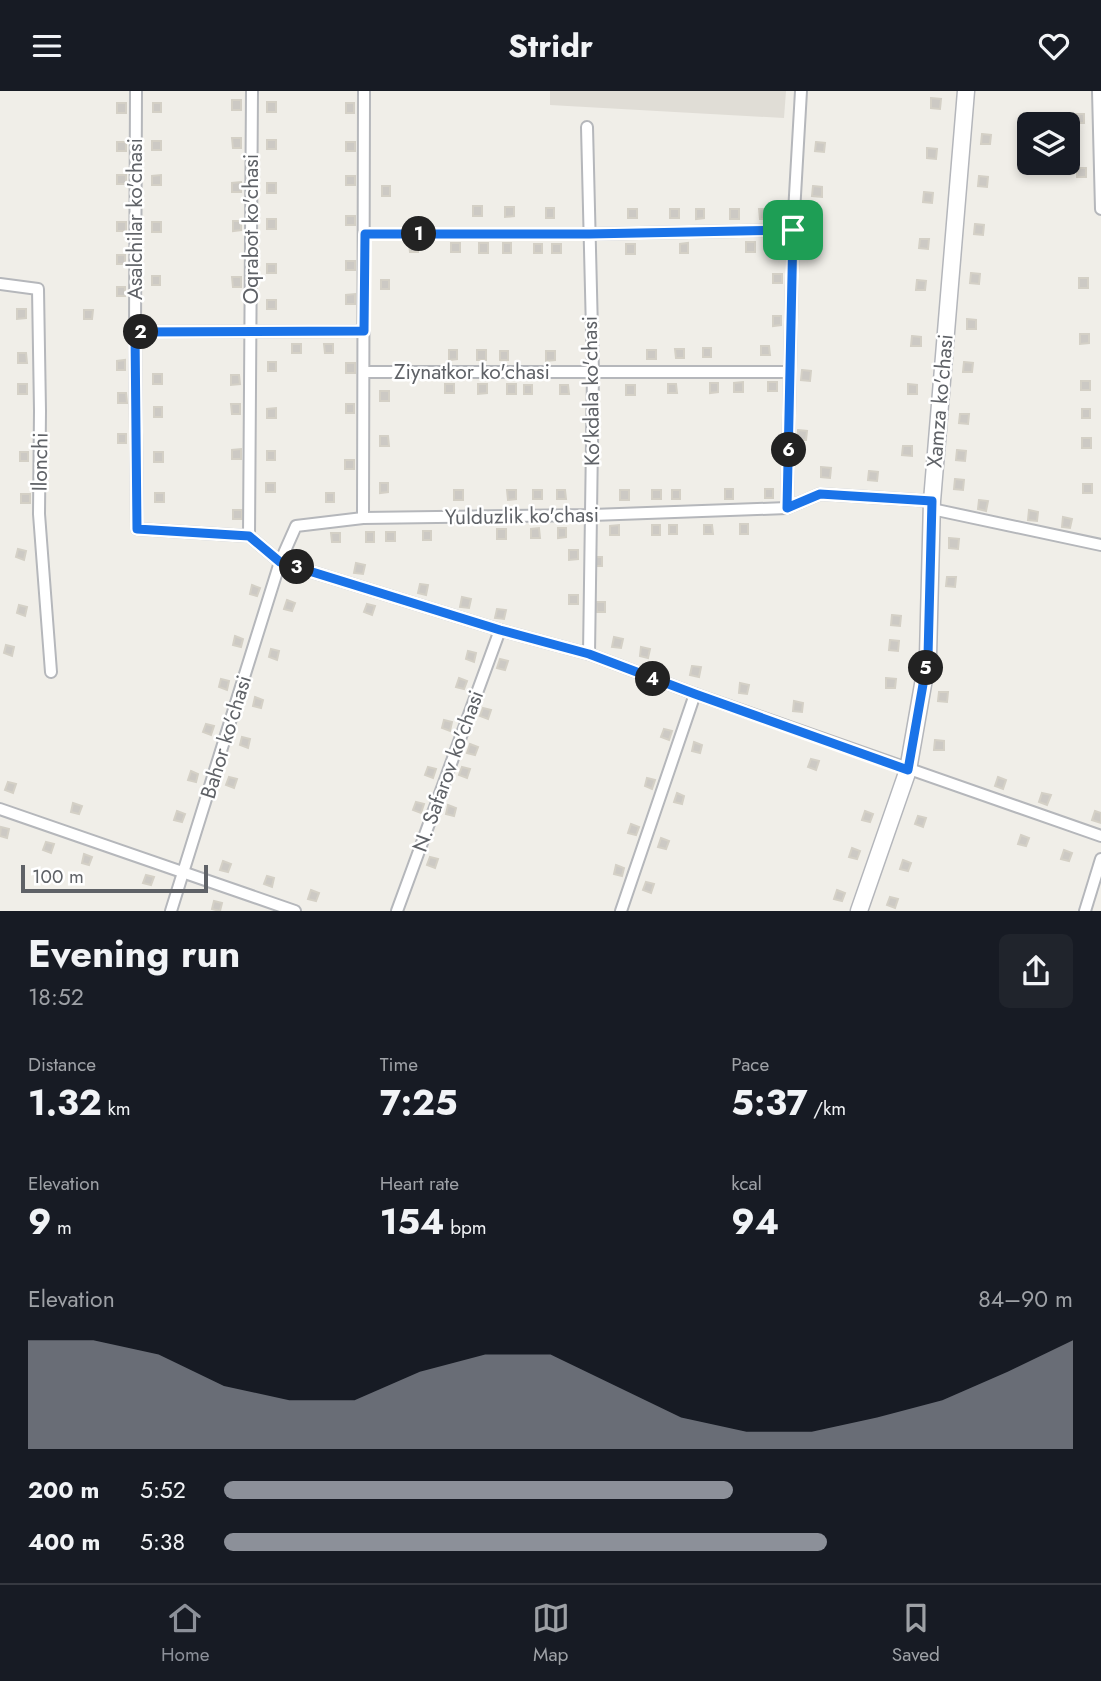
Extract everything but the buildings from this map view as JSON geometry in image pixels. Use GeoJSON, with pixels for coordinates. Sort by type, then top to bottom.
{"type":"FeatureCollection","features":[{"type":"Feature","properties":{"kind":"main road","name":"Xamza ko'chasi"},"geometry":{"type":"LineString","coordinates":[[859,911],[908,770],[928,656],[932,505],[966,91]]}},
{"type":"Feature","properties":{"kind":"street","name":"Asalchilar ko'chasi"},"geometry":{"type":"LineString","coordinates":[[136,91],[137,529],[249,536]]}},
{"type":"Feature","properties":{"kind":"street","name":"Oqrabot ko'chasi"},"geometry":{"type":"LineString","coordinates":[[249,536],[252,91]]}},
{"type":"Feature","properties":{"kind":"street"},"geometry":{"type":"LineString","coordinates":[[363,518],[364,91]]}},
{"type":"Feature","properties":{"kind":"street"},"geometry":{"type":"LineString","coordinates":[[801,91],[793,230],[787,508],[820,494],[932,505],[1101,545]]}},
{"type":"Feature","properties":{"kind":"street"},"geometry":{"type":"LineString","coordinates":[[1098,91],[1101,209]]}},
{"type":"Feature","properties":{"kind":"street","name":"Ko'kdala ko'chasi"},"geometry":{"type":"LineString","coordinates":[[587,127],[593,372],[589,654]]}},
{"type":"Feature","properties":{"kind":"street"},"geometry":{"type":"LineString","coordinates":[[365,234],[793,230]]}},
{"type":"Feature","properties":{"kind":"street","name":"Ilonchi"},"geometry":{"type":"LineString","coordinates":[[0,284],[38,289],[39,514],[51,671]]}},
{"type":"Feature","properties":{"kind":"street"},"geometry":{"type":"LineString","coordinates":[[135,332],[364,331]]}},
{"type":"Feature","properties":{"kind":"street","name":"Ziynatkor ko'chasi"},"geometry":{"type":"LineString","coordinates":[[364,372],[790,372]]}},
{"type":"Feature","properties":{"kind":"street","name":"Yulduzlik ko'chasi"},"geometry":{"type":"LineString","coordinates":[[280,562],[296,526],[363,518],[592,515],[787,508]]}},
{"type":"Feature","properties":{"kind":"street"},"geometry":{"type":"LineString","coordinates":[[249,536],[280,562],[500,630],[589,654],[908,770],[1101,836]]}},
{"type":"Feature","properties":{"kind":"street","name":"Bahor ko'chasi"},"geometry":{"type":"LineString","coordinates":[[171,911],[280,562]]}},
{"type":"Feature","properties":{"kind":"street","name":"N. Safarov ko'chasi"},"geometry":{"type":"LineString","coordinates":[[397,911],[500,630]]}},
{"type":"Feature","properties":{"kind":"street"},"geometry":{"type":"LineString","coordinates":[[621,911],[695,694]]}},
{"type":"Feature","properties":{"kind":"street"},"geometry":{"type":"LineString","coordinates":[[0,809],[295,911]]}},
{"type":"Feature","properties":{"kind":"street"},"geometry":{"type":"LineString","coordinates":[[1085,911],[1101,859]]}},
{"type":"Feature","properties":{"kind":"shaded area"},"geometry":{"type":"Polygon","coordinates":[[[550,91],[786,91],[784,118],[550,105],[550,91]]]}},
{"type":"Feature","properties":{"kind":"route"},"geometry":{"type":"LineString","coordinates":[[793,230],[787,508],[820,494],[932,501],[928,656],[908,770],[589,654],[500,630],[280,562],[249,536],[137,529],[135,332],[364,331],[365,234],[793,230]]}}]}
